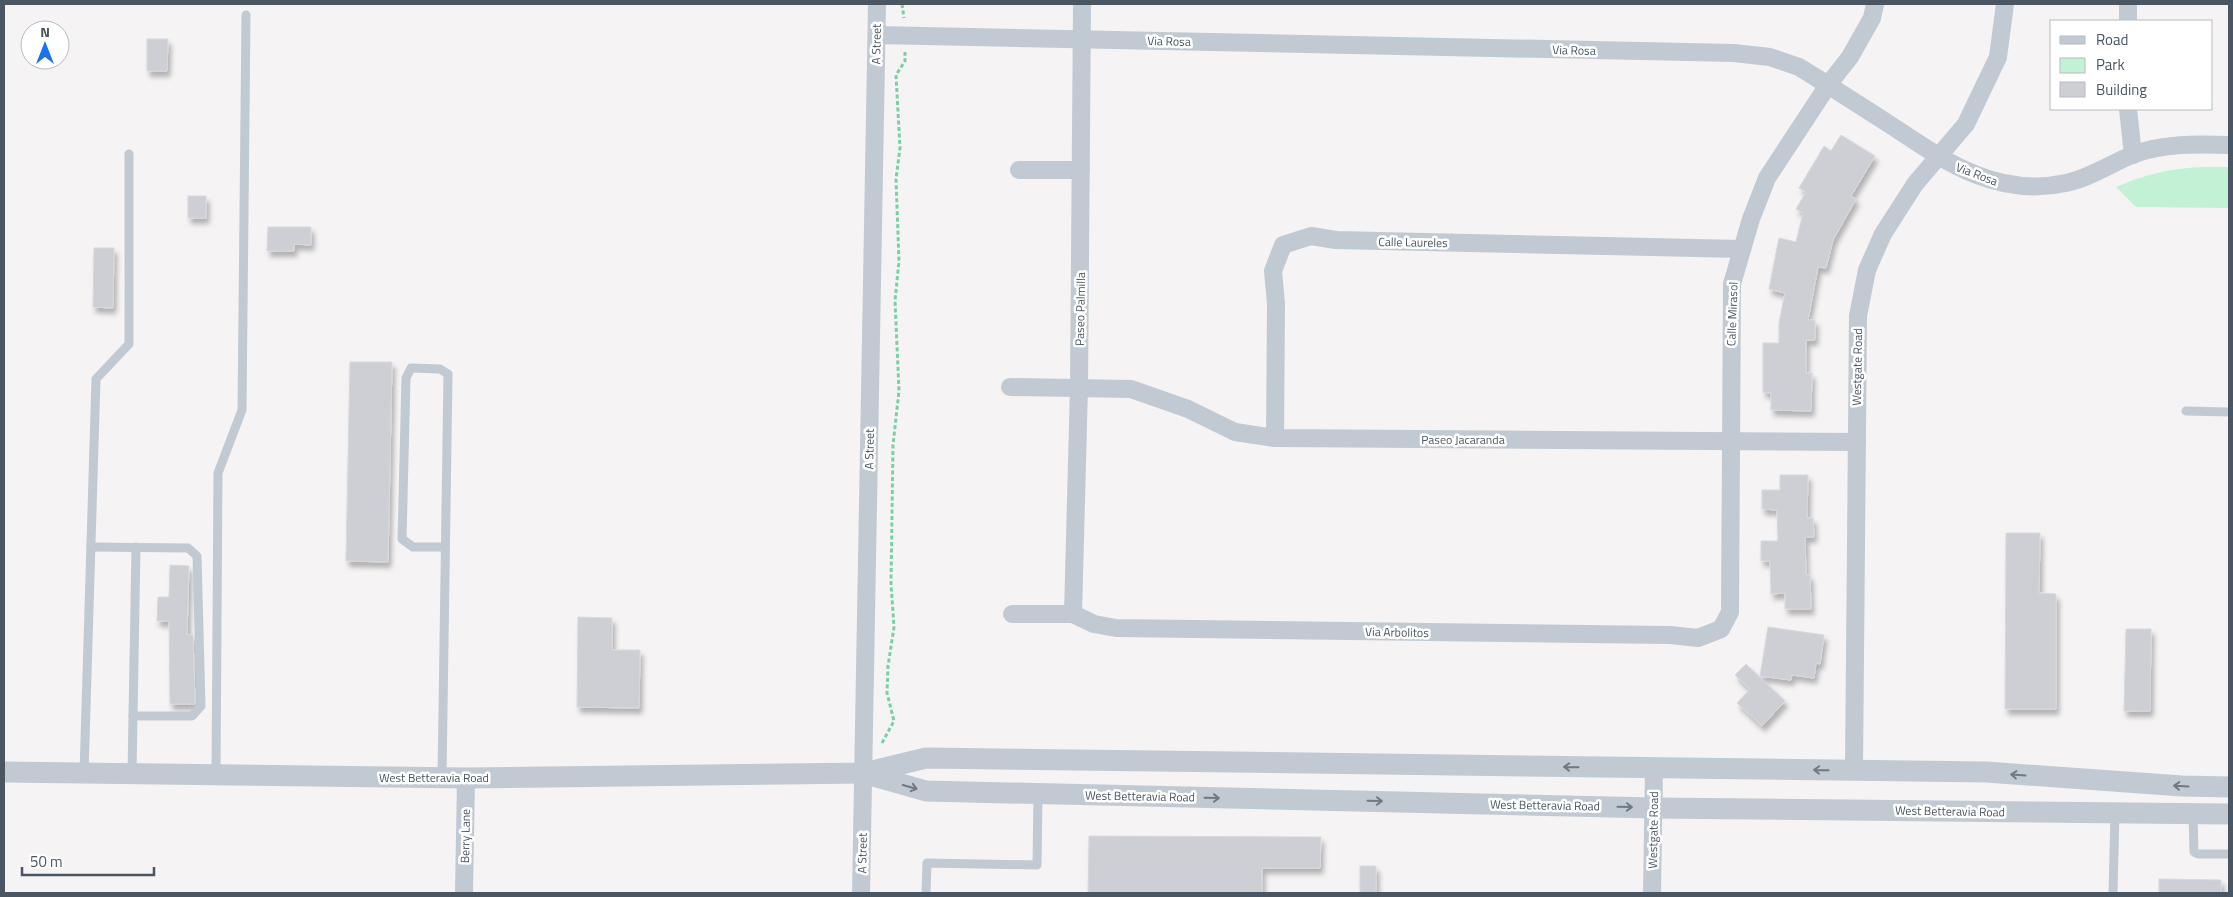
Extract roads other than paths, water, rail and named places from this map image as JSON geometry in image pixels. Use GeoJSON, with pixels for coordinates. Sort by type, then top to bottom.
{"type":"FeatureCollection","features":[{"type":"Feature","properties":{"kind":"street","name":"A Street"},"geometry":{"type":"LineString","coordinates":[[861,893],[877,4]]}},
{"type":"Feature","properties":{"kind":"street","name":"Paseo Palmilla"},"geometry":{"type":"LineString","coordinates":[[1074,614],[1079,387],[1082,4]]}},
{"type":"Feature","properties":{"kind":"street","name":"Calle Mirasol"},"geometry":{"type":"LineString","coordinates":[[1721,629],[1730,612],[1732,284],[1741,249],[1768,178],[1828,85],[1855,49],[1872,18],[1875,4]]}},
{"type":"Feature","properties":{"kind":"street","name":"Westgate Road"},"geometry":{"type":"LineString","coordinates":[[1854,770],[1856,375],[1858,316],[1867,270],[1883,234],[1915,184],[1940,157],[1966,124],[1998,57],[2005,4]]}},
{"type":"Feature","properties":{"kind":"street"},"geometry":{"type":"LineString","coordinates":[[2128,4],[2128,20]]}},
{"type":"Feature","properties":{"kind":"street","name":"Via Rosa"},"geometry":{"type":"LineString","coordinates":[[877,36],[1734,53],[1770,57],[1799,67],[1957,168],[1998,183],[2033,187],[2066,183],[2094,174],[2133,155],[2183,144],[2229,145]]}},
{"type":"Feature","properties":{"kind":"street"},"geometry":{"type":"LineString","coordinates":[[2128,110],[2133,155]]}},
{"type":"Feature","properties":{"kind":"street"},"geometry":{"type":"LineString","coordinates":[[1019,170],[1081,170]]}},
{"type":"Feature","properties":{"kind":"street","name":"Calle Laureles"},"geometry":{"type":"LineString","coordinates":[[1275,438],[1276,304],[1273,271],[1282,245],[1311,236],[1336,240],[1741,249]]}},
{"type":"Feature","properties":{"kind":"street","name":"Paseo Jacaranda"},"geometry":{"type":"LineString","coordinates":[[1010,387],[1131,389],[1188,409],[1235,432],[1275,438],[1857,442]]}},
{"type":"Feature","properties":{"kind":"street"},"geometry":{"type":"LineString","coordinates":[[1012,614],[1074,614]]}},
{"type":"Feature","properties":{"kind":"street","name":"Via Arbolitos"},"geometry":{"type":"LineString","coordinates":[[1074,614],[1094,624],[1116,628],[1670,635],[1698,638],[1721,629]]}},
{"type":"Feature","properties":{"kind":"street","name":"West Betteravia Road"},"geometry":{"type":"LineString","coordinates":[[4,772],[442,778],[864,773],[926,758],[1986,772],[2182,786],[2229,787]]}},
{"type":"Feature","properties":{"kind":"street","name":"Westgate Road"},"geometry":{"type":"LineString","coordinates":[[1652,893],[1654,768]]}},
{"type":"Feature","properties":{"kind":"street","name":"West Betteravia Road"},"geometry":{"type":"LineString","coordinates":[[864,773],[926,791],[1654,808],[2229,814]]}},
{"type":"Feature","properties":{"kind":"street","name":"Berry Lane"},"geometry":{"type":"LineString","coordinates":[[464,893],[466,778]]}},
{"type":"Feature","properties":{"kind":"lane"},"geometry":{"type":"LineString","coordinates":[[216,774],[218,473],[242,410],[246,15]]}},
{"type":"Feature","properties":{"kind":"lane"},"geometry":{"type":"LineString","coordinates":[[84,773],[96,379],[129,344],[129,154]]}},
{"type":"Feature","properties":{"kind":"lane"},"geometry":{"type":"LineString","coordinates":[[442,778],[448,374],[440,369],[411,368],[406,378],[402,538],[413,547],[445,547]]}},
{"type":"Feature","properties":{"kind":"lane"},"geometry":{"type":"LineString","coordinates":[[2186,411],[2229,412]]}},
{"type":"Feature","properties":{"kind":"lane"},"geometry":{"type":"LineString","coordinates":[[91,547],[188,548],[197,556],[201,706],[192,716],[133,716]]}},
{"type":"Feature","properties":{"kind":"lane"},"geometry":{"type":"LineString","coordinates":[[132,773],[136,547]]}},
{"type":"Feature","properties":{"kind":"lane"},"geometry":{"type":"LineString","coordinates":[[926,893],[927,863],[1037,865],[1038,794]]}},
{"type":"Feature","properties":{"kind":"lane"},"geometry":{"type":"LineString","coordinates":[[2114,893],[2115,813]]}},
{"type":"Feature","properties":{"kind":"lane"},"geometry":{"type":"LineString","coordinates":[[2193,814],[2194,852],[2198,854],[2229,854]]}}]}
